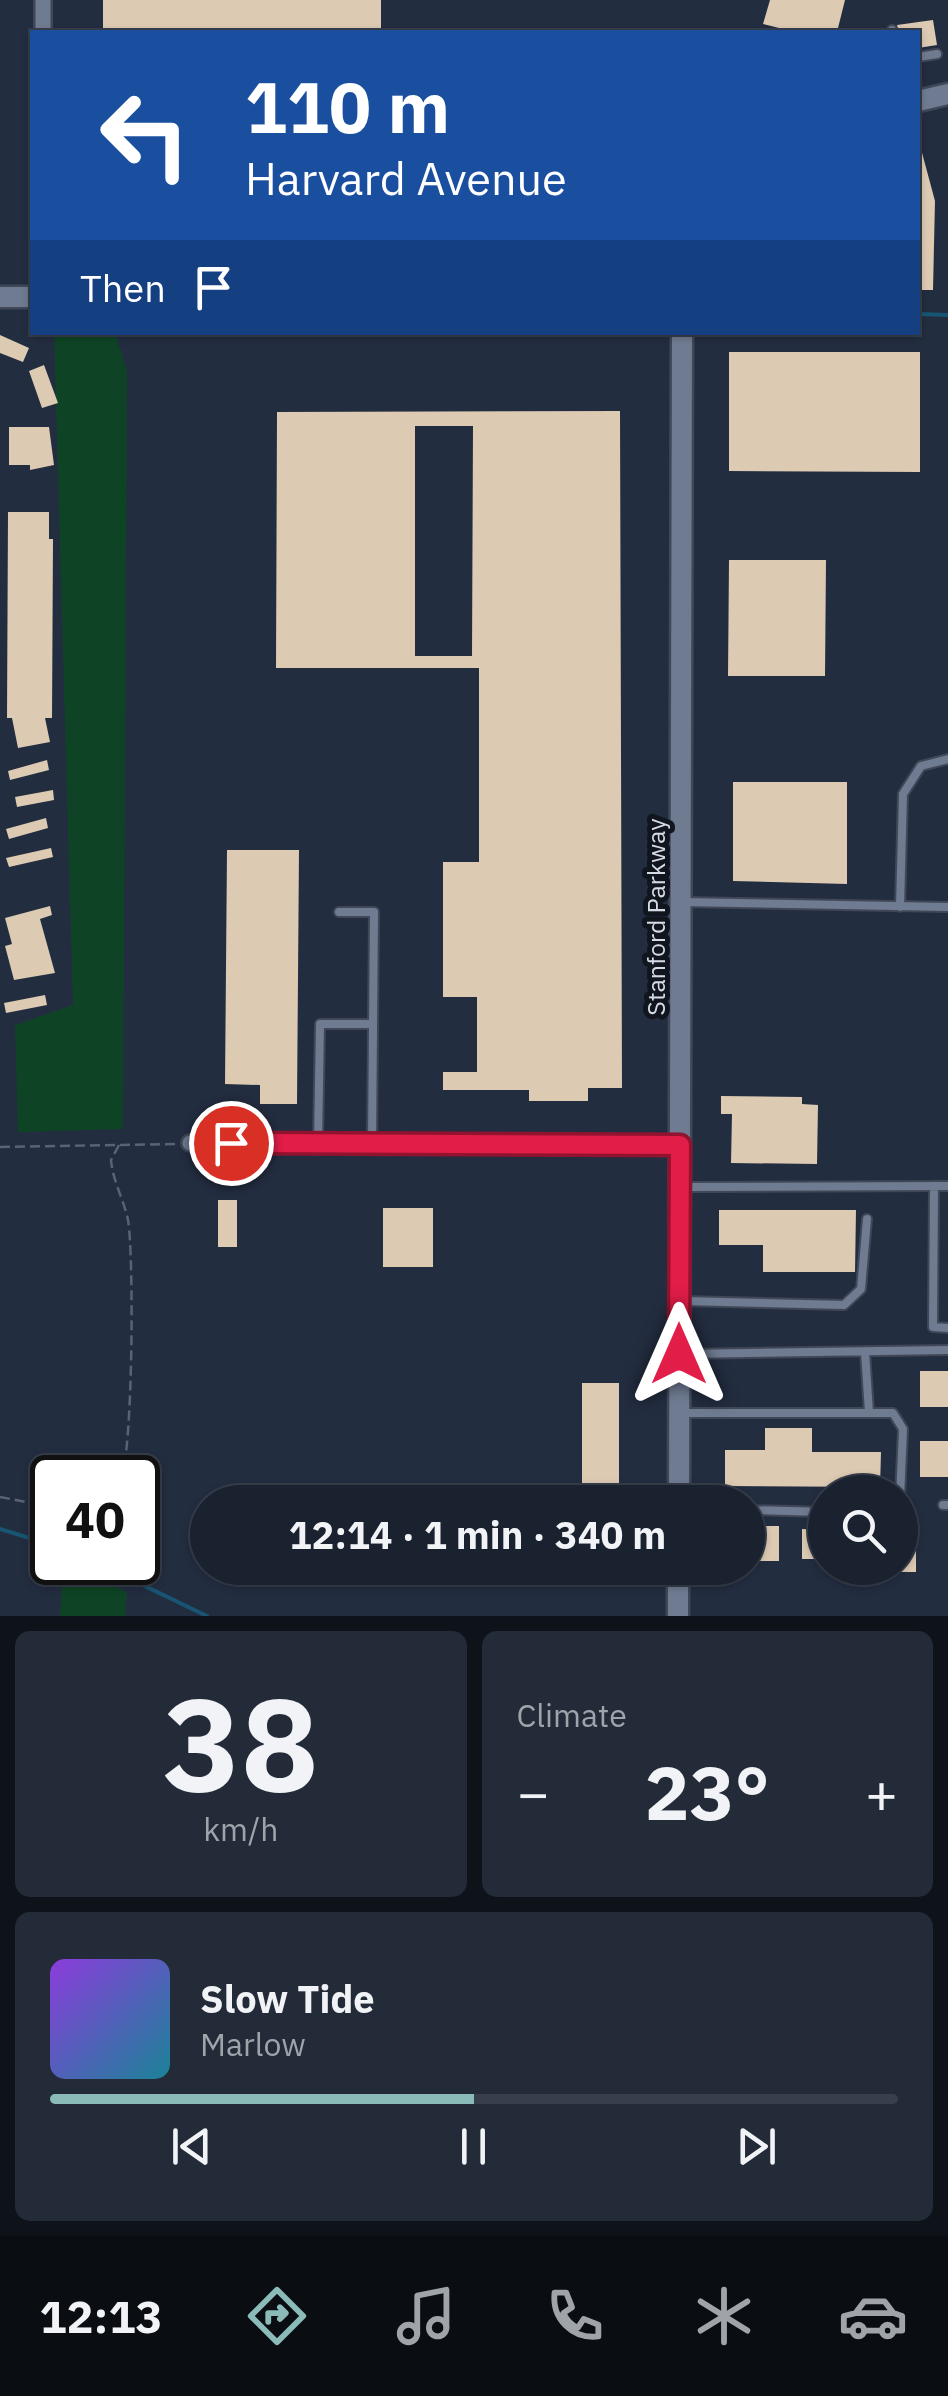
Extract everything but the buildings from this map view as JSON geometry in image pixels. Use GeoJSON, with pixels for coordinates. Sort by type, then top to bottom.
{"type":"FeatureCollection","features":[{"type":"Feature","properties":{"kind":"street"},"geometry":{"type":"LineString","coordinates":[[43,0],[43,30]]}},
{"type":"Feature","properties":{"kind":"street"},"geometry":{"type":"LineString","coordinates":[[920,101],[948,94]]}},
{"type":"Feature","properties":{"kind":"street"},"geometry":{"type":"LineString","coordinates":[[0,296],[30,296]]}},
{"type":"Feature","properties":{"kind":"street","name":"Stanford Parkway"},"geometry":{"type":"LineString","coordinates":[[678,1485],[682,335]]}},
{"type":"Feature","properties":{"kind":"street"},"geometry":{"type":"LineString","coordinates":[[190,1143],[680,1145]]}},
{"type":"Feature","properties":{"kind":"street"},"geometry":{"type":"LineString","coordinates":[[678,1585],[678,1616]]}},
{"type":"Feature","properties":{"kind":"lane"},"geometry":{"type":"LineString","coordinates":[[920,57],[936,54]]}},
{"type":"Feature","properties":{"kind":"lane"},"geometry":{"type":"LineString","coordinates":[[900,906],[904,794],[908,780],[921,766],[948,759]]}},
{"type":"Feature","properties":{"kind":"lane"},"geometry":{"type":"LineString","coordinates":[[681,902],[948,907]]}},
{"type":"Feature","properties":{"kind":"lane"},"geometry":{"type":"LineString","coordinates":[[339,912],[374,912],[372,1144]]}},
{"type":"Feature","properties":{"kind":"lane"},"geometry":{"type":"LineString","coordinates":[[318,1143],[320,1024],[373,1024]]}},
{"type":"Feature","properties":{"kind":"lane"},"geometry":{"type":"LineString","coordinates":[[934,1186],[933,1327],[948,1328]]}},
{"type":"Feature","properties":{"kind":"lane"},"geometry":{"type":"LineString","coordinates":[[679,1188],[948,1186]]}},
{"type":"Feature","properties":{"kind":"lane"},"geometry":{"type":"LineString","coordinates":[[679,1300],[844,1305],[861,1289],[867,1219]]}},
{"type":"Feature","properties":{"kind":"lane"},"geometry":{"type":"LineString","coordinates":[[679,1354],[948,1350]]}},
{"type":"Feature","properties":{"kind":"lane"},"geometry":{"type":"LineString","coordinates":[[864,1352],[869,1412]]}},
{"type":"Feature","properties":{"kind":"lane"},"geometry":{"type":"LineString","coordinates":[[679,1413],[893,1413],[903,1430],[901,1475]]}},
{"type":"Feature","properties":{"kind":"lane"},"geometry":{"type":"LineString","coordinates":[[765,1510],[808,1512]]}},
{"type":"Feature","properties":{"kind":"path"},"geometry":{"type":"LineString","coordinates":[[0,1148],[190,1143]]}},
{"type":"Feature","properties":{"kind":"path"},"geometry":{"type":"LineString","coordinates":[[119,1146],[110,1160],[128,1219],[131,1282],[124,1455]]}},
{"type":"Feature","properties":{"kind":"path"},"geometry":{"type":"LineString","coordinates":[[0,1497],[30,1503]]}},
{"type":"Feature","properties":{"kind":"green space"},"geometry":{"type":"Polygon","coordinates":[[[54,335],[116,335],[127,372],[123,1129],[18,1132],[15,1025],[73,1005],[54,335]]]}},
{"type":"Feature","properties":{"kind":"green space"},"geometry":{"type":"Polygon","coordinates":[[[62,1585],[112,1585],[127,1592],[125,1616],[60,1616],[62,1585]]]}},
{"type":"Feature","properties":{"kind":"waterway"},"geometry":{"type":"LineString","coordinates":[[920,314],[948,315]]}},
{"type":"Feature","properties":{"kind":"waterway"},"geometry":{"type":"LineString","coordinates":[[0,1529],[30,1538]]}},
{"type":"Feature","properties":{"kind":"waterway"},"geometry":{"type":"LineString","coordinates":[[143,1585],[207,1616]]}},
{"type":"Feature","properties":{"kind":"route"},"geometry":{"type":"LineString","coordinates":[[231,1143],[680,1145],[679,1354]]}}]}
